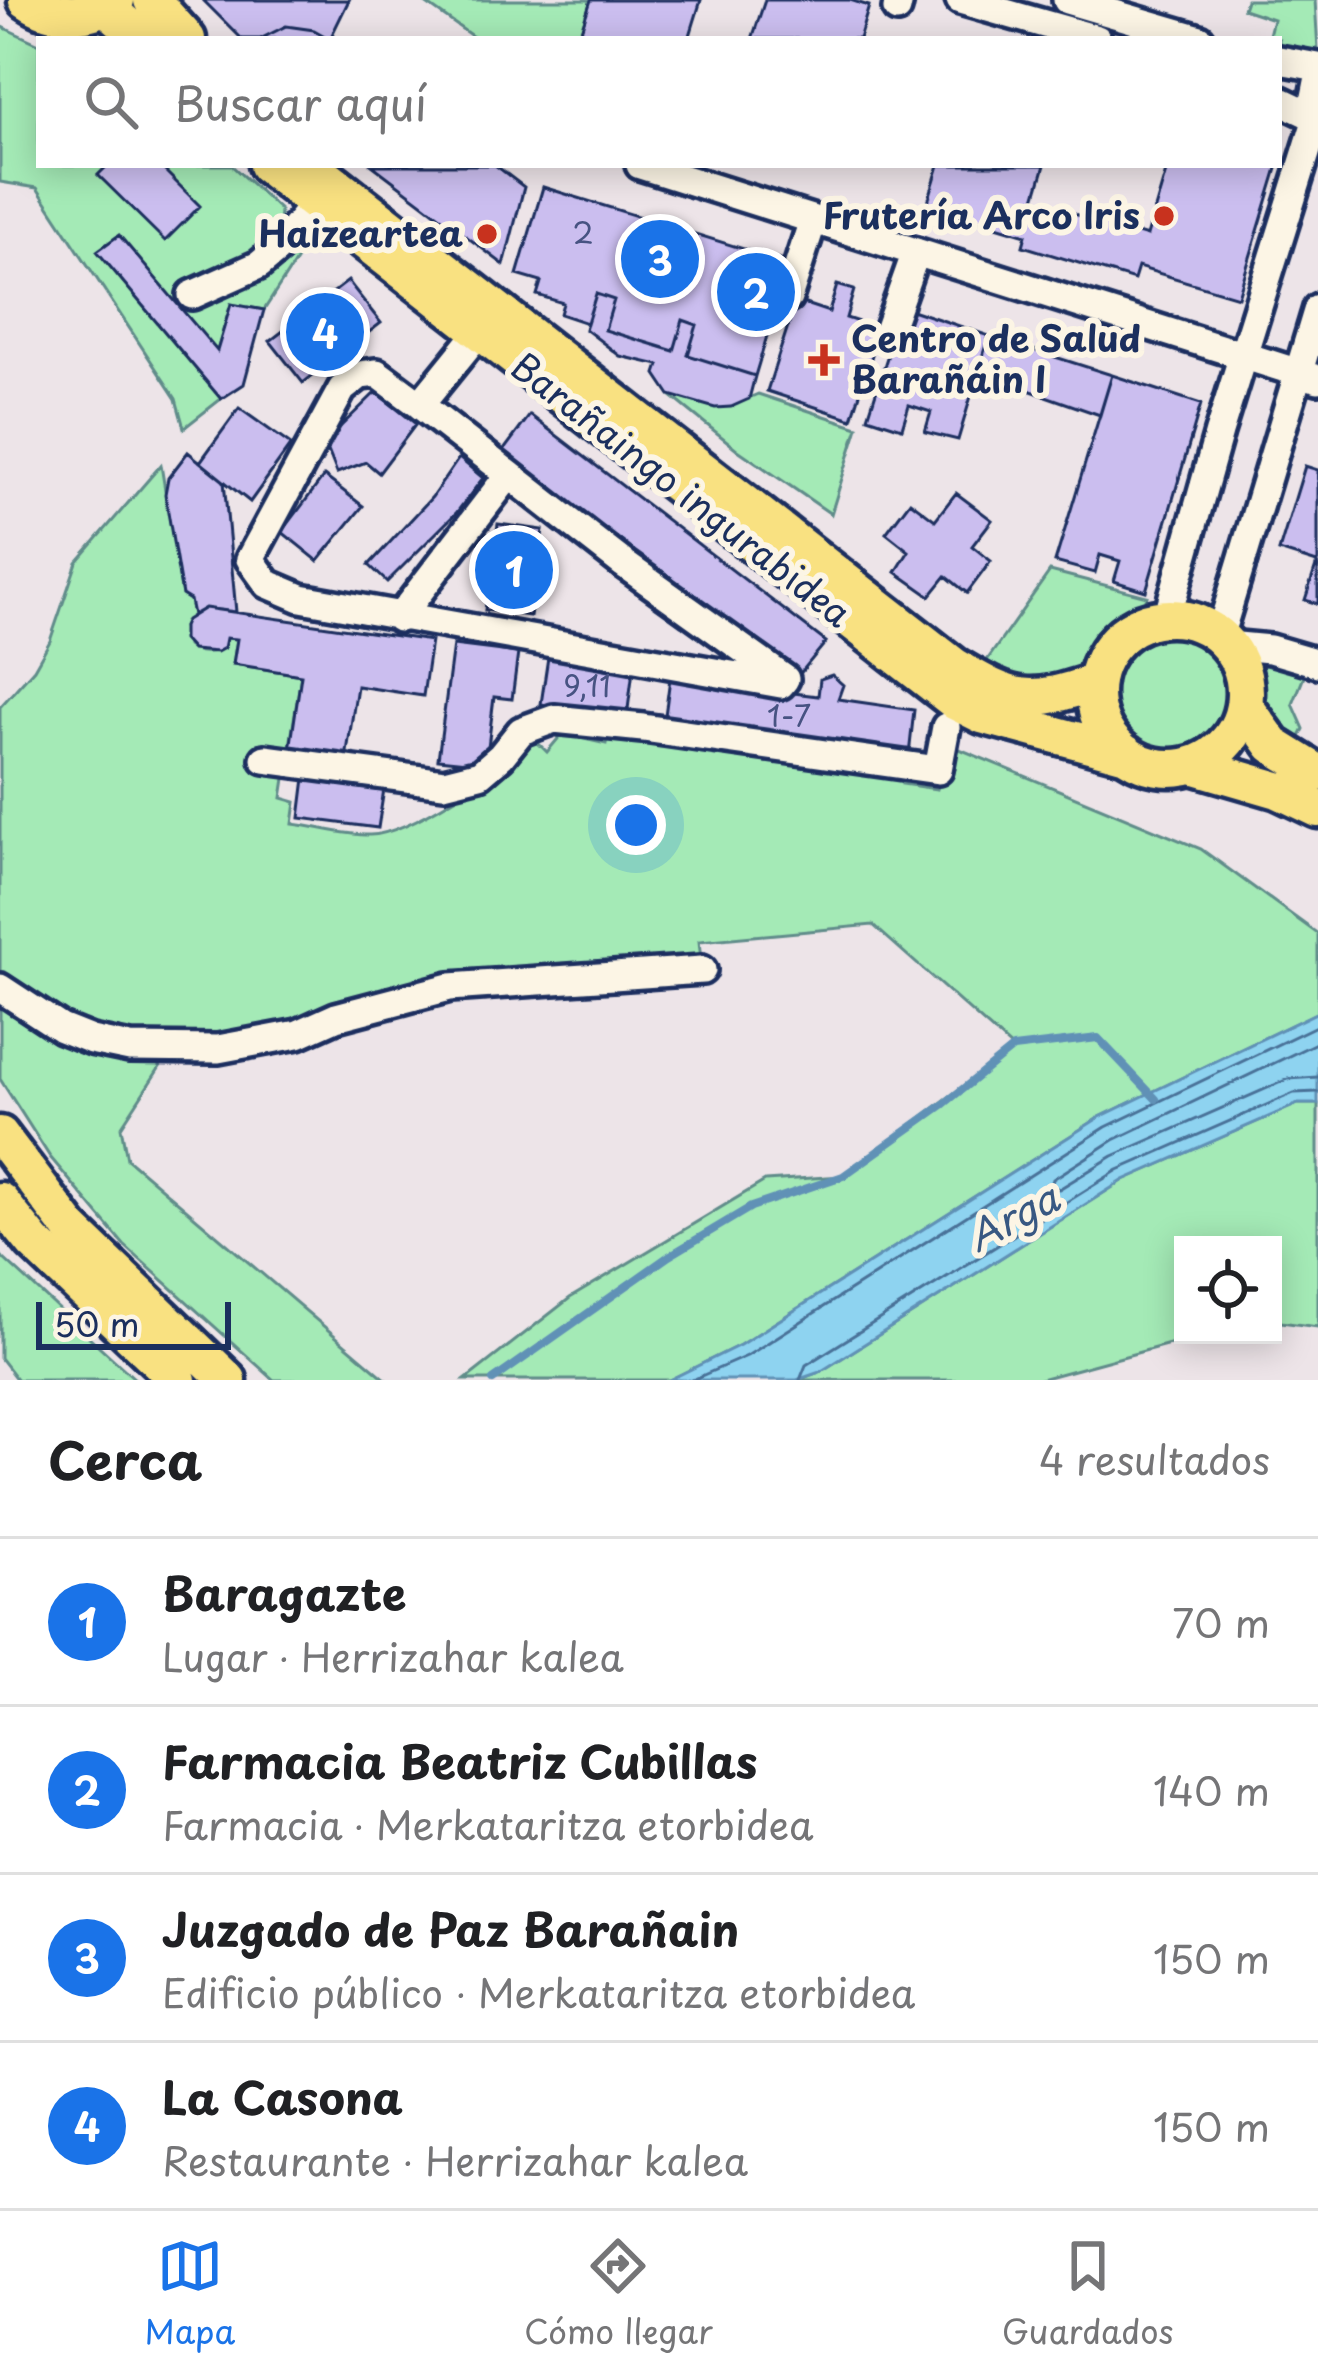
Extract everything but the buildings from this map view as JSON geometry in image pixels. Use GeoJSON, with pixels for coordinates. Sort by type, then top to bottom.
{"type":"FeatureCollection","features":[{"type":"Feature","properties":{"kind":"main road"},"geometry":{"type":"LineString","coordinates":[[27,0],[57,14],[82,14],[111,3],[140,36]]}},
{"type":"Feature","properties":{"kind":"main road"},"geometry":{"type":"LineString","coordinates":[[152,0],[184,36]]}},
{"type":"Feature","properties":{"kind":"main road","name":"Barañaingo ingurabidea"},"geometry":{"type":"LineString","coordinates":[[271,168],[956,702],[982,715],[1126,754]]}},
{"type":"Feature","properties":{"kind":"main road","name":"Barañaingo ingurabidea"},"geometry":{"type":"LineString","coordinates":[[315,168],[954,666],[993,689],[1042,700],[1096,682]]}},
{"type":"Feature","properties":{"kind":"main road"},"geometry":{"type":"LineString","coordinates":[[1318,773],[1273,745],[1244,705],[1239,663],[1223,641],[1186,620],[1167,618],[1142,624],[1120,637],[1104,658],[1096,682],[1101,722],[1126,754],[1147,765],[1192,765],[1278,790],[1318,809]]}},
{"type":"Feature","properties":{"kind":"main road"},"geometry":{"type":"LineString","coordinates":[[1192,765],[1227,742],[1244,705]]}},
{"type":"Feature","properties":{"kind":"main road"},"geometry":{"type":"LineString","coordinates":[[0,1135],[71,1229],[228,1380]]}},
{"type":"Feature","properties":{"kind":"main road"},"geometry":{"type":"LineString","coordinates":[[0,1201],[34,1243],[178,1380]]}},
{"type":"Feature","properties":{"kind":"street"},"geometry":{"type":"LineString","coordinates":[[960,0],[1086,36]]}},
{"type":"Feature","properties":{"kind":"street"},"geometry":{"type":"LineString","coordinates":[[1067,0],[1190,36]]}},
{"type":"Feature","properties":{"kind":"street"},"geometry":{"type":"LineString","coordinates":[[1282,61],[1318,67]]}},
{"type":"Feature","properties":{"kind":"street"},"geometry":{"type":"LineString","coordinates":[[1167,618],[1317,119],[1313,95],[1318,82]]}},
{"type":"Feature","properties":{"kind":"street"},"geometry":{"type":"LineString","coordinates":[[1282,102],[1317,119]]}},
{"type":"Feature","properties":{"kind":"street"},"geometry":{"type":"LineString","coordinates":[[649,168],[1308,376]]}},
{"type":"Feature","properties":{"kind":"street"},"geometry":{"type":"LineString","coordinates":[[192,295],[259,265],[315,203]]}},
{"type":"Feature","properties":{"kind":"street"},"geometry":{"type":"LineString","coordinates":[[788,298],[812,220]]}},
{"type":"Feature","properties":{"kind":"street"},"geometry":{"type":"LineString","coordinates":[[888,331],[916,252]]}},
{"type":"Feature","properties":{"kind":"street"},"geometry":{"type":"LineString","coordinates":[[1318,308],[1308,376],[1223,641],[1318,663]]}},
{"type":"Feature","properties":{"kind":"street"},"geometry":{"type":"LineString","coordinates":[[421,405],[479,332]]}},
{"type":"Feature","properties":{"kind":"street"},"geometry":{"type":"LineString","coordinates":[[377,373],[508,476],[785,680],[782,684],[301,598],[268,584],[250,559],[342,389],[360,375],[377,373]]}},
{"type":"Feature","properties":{"kind":"street"},"geometry":{"type":"LineString","coordinates":[[399,618],[508,476]]}},
{"type":"Feature","properties":{"kind":"street"},"geometry":{"type":"LineString","coordinates":[[265,759],[444,783],[480,774],[521,731],[554,719],[938,770],[946,727]]}},
{"type":"Feature","properties":{"kind":"street"},"geometry":{"type":"LineString","coordinates":[[0,988],[61,1028],[91,1040],[130,1048],[218,1049],[298,1034],[336,1017],[450,987],[702,970]]}},
{"type":"Feature","properties":{"kind":"green space"},"geometry":{"type":"Polygon","coordinates":[[[421,0],[591,0],[579,36],[472,36],[421,0]]]}},
{"type":"Feature","properties":{"kind":"green space"},"geometry":{"type":"Polygon","coordinates":[[[1246,0],[1315,0],[1318,50],[1282,49],[1282,36],[1269,36],[1273,19],[1243,9],[1246,0]]]}},
{"type":"Feature","properties":{"kind":"green space"},"geometry":{"type":"Polygon","coordinates":[[[0,26],[36,43],[36,168],[234,168],[280,210],[279,225],[314,233],[264,310],[231,304],[217,351],[98,252],[221,399],[184,428],[176,399],[37,188],[0,182],[0,26]]]}},
{"type":"Feature","properties":{"kind":"green space"},"geometry":{"type":"Polygon","coordinates":[[[758,394],[858,427],[831,514],[738,450],[670,395],[714,405],[758,394]]]}},
{"type":"Feature","properties":{"kind":"green space"},"geometry":{"type":"Polygon","coordinates":[[[161,465],[182,595],[190,600],[193,615],[183,627],[187,646],[210,652],[224,648],[226,638],[237,639],[233,664],[301,675],[282,798],[296,802],[293,824],[360,835],[386,832],[455,798],[535,740],[547,752],[562,734],[606,744],[608,732],[903,773],[902,784],[937,789],[950,745],[1201,849],[1318,934],[1318,1012],[1100,1117],[740,1345],[669,1380],[465,1380],[570,1298],[765,1181],[843,1176],[1013,1049],[873,925],[699,941],[702,970],[468,986],[171,1050],[121,1127],[127,1159],[387,1380],[274,1380],[124,1245],[50,1157],[0,1079],[0,707],[34,669],[50,641],[77,562],[161,465]]]}},
{"type":"Feature","properties":{"kind":"green space"},"geometry":{"type":"Polygon","coordinates":[[[1050,571],[1147,596],[1142,613],[1120,615],[1094,651],[1062,681],[1011,677],[983,666],[1050,571]]]}},
{"type":"Feature","properties":{"kind":"green space"},"geometry":{"type":"Polygon","coordinates":[[[1170,635],[1192,639],[1211,652],[1224,671],[1228,693],[1224,715],[1211,734],[1192,747],[1170,751],[1148,747],[1129,734],[1116,715],[1112,693],[1116,671],[1129,652],[1148,639],[1170,635]]]}},
{"type":"Feature","properties":{"kind":"green space"},"geometry":{"type":"Polygon","coordinates":[[[1262,658],[1307,669],[1293,704],[1304,729],[1296,745],[1263,698],[1253,664],[1262,658]]]}},
{"type":"Feature","properties":{"kind":"green space"},"geometry":{"type":"Polygon","coordinates":[[[1298,1104],[1318,1104],[1318,1327],[1282,1322],[1282,1236],[1174,1236],[1174,1343],[1037,1380],[797,1380],[820,1372],[1124,1180],[1298,1104]]]}},
{"type":"Feature","properties":{"kind":"green space"},"geometry":{"type":"Polygon","coordinates":[[[0,1254],[136,1380],[17,1380],[0,1358],[0,1254]]]}},
{"type":"Feature","properties":{"kind":"water","name":"Arga"},"geometry":{"type":"Polygon","coordinates":[[[1318,1012],[1318,1104],[1298,1104],[1124,1180],[820,1372],[797,1380],[669,1380],[740,1345],[1100,1117],[1318,1012]]]}},
{"type":"Feature","properties":{"kind":"waterway"},"geometry":{"type":"LineString","coordinates":[[493,1380],[669,1256],[751,1207],[843,1176],[1013,1048],[1098,1038],[1156,1099]]}},
{"type":"Feature","properties":{"kind":"place","name":"Frutería Arco Iris"},"geometry":{"type":"Point","coordinates":[1164,216]}},
{"type":"Feature","properties":{"kind":"place","name":"Haizeartea"},"geometry":{"type":"Point","coordinates":[487,234]}},
{"type":"Feature","properties":{"kind":"place","name":"Juzgado de Paz Barañain"},"geometry":{"type":"Point","coordinates":[660,259]}},
{"type":"Feature","properties":{"kind":"place","name":"Farmacia Beatriz Cubillas"},"geometry":{"type":"Point","coordinates":[756,292]}},
{"type":"Feature","properties":{"kind":"place","name":"La Casona"},"geometry":{"type":"Point","coordinates":[325,332]}},
{"type":"Feature","properties":{"kind":"place","name":"Centro de Salud Barañáin I"},"geometry":{"type":"Point","coordinates":[824,360]}},
{"type":"Feature","properties":{"kind":"place","name":"Baragazte"},"geometry":{"type":"Point","coordinates":[514,570]}}]}
